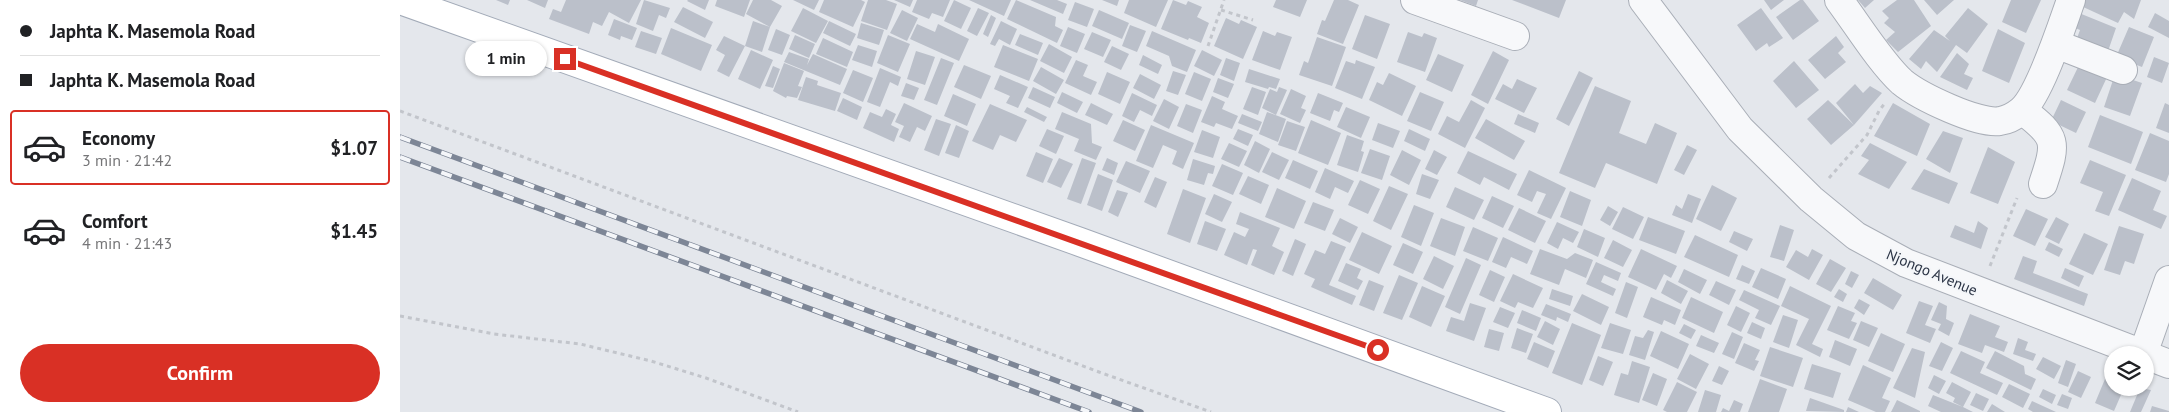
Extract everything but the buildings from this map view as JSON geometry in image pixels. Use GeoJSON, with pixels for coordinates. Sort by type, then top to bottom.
{"type":"FeatureCollection","features":[{"type":"Feature","properties":{"kind":"main road"},"geometry":{"type":"LineString","coordinates":[[400,0],[1071,238],[1547,412]]}},
{"type":"Feature","properties":{"kind":"street"},"geometry":{"type":"LineString","coordinates":[[1415,0],[1515,36]]}},
{"type":"Feature","properties":{"kind":"street","name":"Njongo Avenue"},"geometry":{"type":"LineString","coordinates":[[1643,0],[1740,129],[1810,199],[1856,236],[1906,263],[2122,346]]}},
{"type":"Feature","properties":{"kind":"street"},"geometry":{"type":"LineString","coordinates":[[1839,0],[1891,70],[1903,82],[1930,99],[1970,116],[2000,121],[2022,110],[2032,97],[2056,44],[2071,0]]}},
{"type":"Feature","properties":{"kind":"street"},"geometry":{"type":"LineString","coordinates":[[2056,44],[2124,70]]}},
{"type":"Feature","properties":{"kind":"street"},"geometry":{"type":"LineString","coordinates":[[2022,110],[2041,125],[2050,135],[2053,144],[2052,157],[2043,184]]}},
{"type":"Feature","properties":{"kind":"street"},"geometry":{"type":"LineString","coordinates":[[2146,346],[2169,280]]}},
{"type":"Feature","properties":{"kind":"street","name":"Njongo Avenue"},"geometry":{"type":"LineString","coordinates":[[2154,358],[2169,364]]}},
{"type":"Feature","properties":{"kind":"path"},"geometry":{"type":"LineString","coordinates":[[1208,46],[1224,0]]}},
{"type":"Feature","properties":{"kind":"path"},"geometry":{"type":"LineString","coordinates":[[1221,10],[1253,20]]}},
{"type":"Feature","properties":{"kind":"path"},"geometry":{"type":"LineString","coordinates":[[1810,199],[1866,135],[1879,111],[1903,82]]}},
{"type":"Feature","properties":{"kind":"path"},"geometry":{"type":"LineString","coordinates":[[400,110],[1099,372],[1211,412]]}},
{"type":"Feature","properties":{"kind":"path"},"geometry":{"type":"LineString","coordinates":[[1980,292],[2018,197],[2043,184]]}},
{"type":"Feature","properties":{"kind":"path"},"geometry":{"type":"LineString","coordinates":[[400,316],[494,334],[580,344],[651,360],[798,412]]}},
{"type":"Feature","properties":{"kind":"railway"},"geometry":{"type":"LineString","coordinates":[[400,137],[1141,412]]}},
{"type":"Feature","properties":{"kind":"railway"},"geometry":{"type":"LineString","coordinates":[[400,157],[1089,412]]}},
{"type":"Feature","properties":{"kind":"route"},"geometry":{"type":"LineString","coordinates":[[565,59],[1378,350]]}}]}
